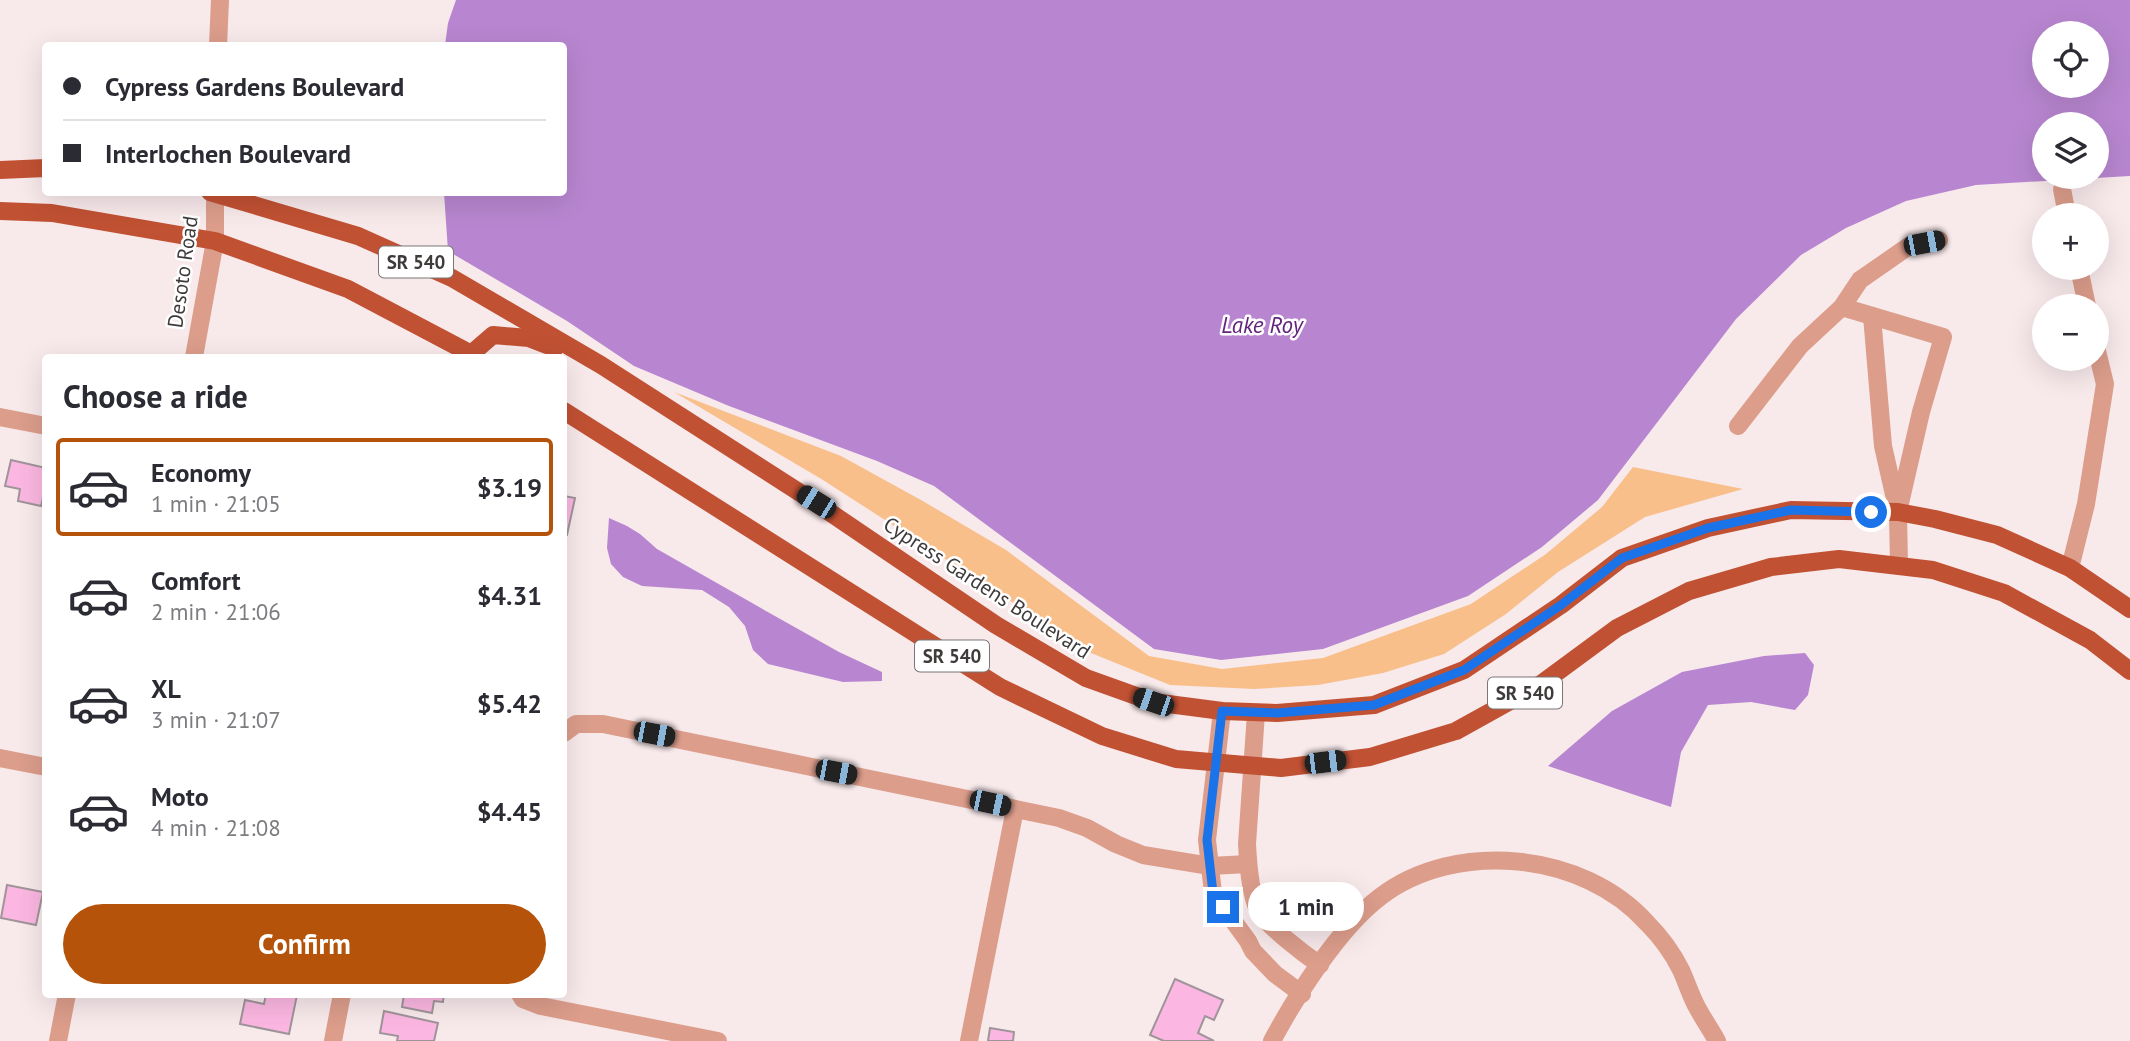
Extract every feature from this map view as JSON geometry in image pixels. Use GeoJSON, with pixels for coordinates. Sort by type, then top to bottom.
{"type":"FeatureCollection","features":[{"type":"Feature","properties":{"kind":"main road"},"geometry":{"type":"LineString","coordinates":[[0,170],[42,168]]}},
{"type":"Feature","properties":{"kind":"main road","name":"Cypress Gardens Boulevard"},"geometry":{"type":"LineString","coordinates":[[223,196],[358,236],[452,278],[601,365],[816,502],[996,625],[1086,678],[1153,702],[1256,713],[1374,705],[1464,670],[1561,605],[1622,558],[1708,528],[1791,510],[1898,512],[1997,535],[2070,568],[2130,609]]}},
{"type":"Feature","properties":{"kind":"main road","name":"SR 540"},"geometry":{"type":"LineString","coordinates":[[0,211],[52,213],[215,241],[348,289],[469,354]]}},
{"type":"Feature","properties":{"kind":"main road"},"geometry":{"type":"LineString","coordinates":[[475,354],[493,335],[529,338],[601,365]]}},
{"type":"Feature","properties":{"kind":"main road","name":"SR 540"},"geometry":{"type":"LineString","coordinates":[[567,413],[1000,687],[1102,736],[1176,759],[1281,768],[1370,757],[1456,731],[1541,684],[1617,628],[1689,591],[1770,567],[1839,559],[1933,570],[2004,593],[2091,640],[2130,671]]}},
{"type":"Feature","properties":{"kind":"street"},"geometry":{"type":"LineString","coordinates":[[218,42],[220,0]]}},
{"type":"Feature","properties":{"kind":"street","name":"Desoto Road"},"geometry":{"type":"LineString","coordinates":[[195,354],[215,241],[213,196]]}},
{"type":"Feature","properties":{"kind":"street"},"geometry":{"type":"LineString","coordinates":[[1738,426],[1800,346],[1842,307],[1860,280],[1909,246],[1939,240]]}},
{"type":"Feature","properties":{"kind":"street"},"geometry":{"type":"LineString","coordinates":[[1842,307],[1943,337],[1921,412],[1898,512]]}},
{"type":"Feature","properties":{"kind":"street"},"geometry":{"type":"LineString","coordinates":[[1872,316],[1882,446],[1898,512],[1899,566]]}},
{"type":"Feature","properties":{"kind":"street"},"geometry":{"type":"LineString","coordinates":[[2070,568],[2086,504],[2105,384],[2102,371]]}},
{"type":"Feature","properties":{"kind":"street"},"geometry":{"type":"LineString","coordinates":[[0,417],[42,425]]}},
{"type":"Feature","properties":{"kind":"street"},"geometry":{"type":"LineString","coordinates":[[1222,711],[1207,840],[1213,893],[1248,941],[1252,951],[1275,974],[1301,994]]}},
{"type":"Feature","properties":{"kind":"street"},"geometry":{"type":"LineString","coordinates":[[1256,713],[1251,765],[1248,864],[1258,910],[1301,951],[1320,965]]}},
{"type":"Feature","properties":{"kind":"street"},"geometry":{"type":"LineString","coordinates":[[567,731],[576,724],[603,723],[1059,818],[1087,828],[1143,855],[1210,866],[1248,864]]}},
{"type":"Feature","properties":{"kind":"street"},"geometry":{"type":"LineString","coordinates":[[0,758],[42,766]]}},
{"type":"Feature","properties":{"kind":"street"},"geometry":{"type":"LineString","coordinates":[[970,1041],[1015,809]]}},
{"type":"Feature","properties":{"kind":"street"},"geometry":{"type":"LineString","coordinates":[[1272,1041],[1320,965],[1346,932],[1380,898],[1420,876],[1445,867],[1491,860],[1546,865],[1572,873],[1597,885],[1646,921],[1680,968],[1697,1008],[1717,1041]]}},
{"type":"Feature","properties":{"kind":"street"},"geometry":{"type":"LineString","coordinates":[[58,1041],[66,998]]}},
{"type":"Feature","properties":{"kind":"street"},"geometry":{"type":"LineString","coordinates":[[333,1041],[341,998]]}},
{"type":"Feature","properties":{"kind":"street"},"geometry":{"type":"LineString","coordinates":[[522,998],[541,1006],[718,1041]]}},
{"type":"Feature","properties":{"kind":"shaded area"},"geometry":{"type":"Polygon","coordinates":[[[674,392],[841,456],[921,500],[1006,550],[1149,656],[1222,669],[1323,658],[1471,604],[1546,554],[1602,507],[1633,467],[1743,489],[1645,517],[1558,572],[1506,614],[1444,654],[1383,673],[1318,685],[1254,689],[1170,685],[1091,653],[823,480],[674,392]]]}},
{"type":"Feature","properties":{"kind":"water","name":"Lake Roy"},"geometry":{"type":"Polygon","coordinates":[[[456,0],[2130,0],[2130,176],[2109,177],[2109,112],[2032,112],[2032,182],[1976,185],[1906,201],[1846,228],[1801,255],[1736,319],[1598,500],[1542,547],[1468,596],[1323,649],[1221,660],[1154,649],[934,486],[634,366],[567,321],[448,251],[444,196],[567,196],[567,42],[445,42],[448,23],[456,0]]]}},
{"type":"Feature","properties":{"kind":"water"},"geometry":{"type":"Polygon","coordinates":[[[609,518],[627,526],[657,549],[766,611],[839,652],[882,672],[882,681],[843,682],[768,664],[753,650],[745,626],[729,607],[702,590],[642,586],[623,577],[611,564],[607,548],[609,518]]]}},
{"type":"Feature","properties":{"kind":"water"},"geometry":{"type":"Polygon","coordinates":[[[1805,653],[1814,665],[1808,695],[1795,710],[1751,702],[1708,705],[1681,752],[1671,807],[1548,766],[1612,711],[1682,672],[1764,656],[1805,653]]]}},
{"type":"Feature","properties":{"kind":"building"},"geometry":{"type":"Polygon","coordinates":[[[11,460],[42,467],[41,506],[18,501],[20,489],[5,486],[11,460]]]}},
{"type":"Feature","properties":{"kind":"building"},"geometry":{"type":"Polygon","coordinates":[[[567,497],[575,498],[567,535],[567,497]]]}},
{"type":"Feature","properties":{"kind":"building"},"geometry":{"type":"Polygon","coordinates":[[[7,885],[42,892],[36,925],[1,918],[7,885]]]}},
{"type":"Feature","properties":{"kind":"building"},"geometry":{"type":"Polygon","coordinates":[[[1175,979],[1223,1000],[1214,1020],[1205,1016],[1198,1033],[1214,1041],[1164,1041],[1150,1035],[1175,979]]]}},
{"type":"Feature","properties":{"kind":"building"},"geometry":{"type":"Polygon","coordinates":[[[265,998],[296,998],[289,1034],[240,1024],[245,1000],[264,1004],[265,998]]]}},
{"type":"Feature","properties":{"kind":"building"},"geometry":{"type":"Polygon","coordinates":[[[403,998],[444,998],[443,1002],[434,1001],[432,1013],[402,1007],[403,998]]]}},
{"type":"Feature","properties":{"kind":"building"},"geometry":{"type":"Polygon","coordinates":[[[384,1011],[438,1023],[434,1041],[397,1041],[398,1036],[380,1033],[384,1011]]]}},
{"type":"Feature","properties":{"kind":"building"},"geometry":{"type":"Polygon","coordinates":[[[990,1028],[1014,1032],[1013,1041],[988,1041],[990,1028]]]}},
{"type":"Feature","properties":{"kind":"route"},"geometry":{"type":"LineString","coordinates":[[1223,907],[1213,893],[1207,840],[1222,711],[1277,713],[1374,705],[1464,670],[1561,605],[1622,558],[1708,528],[1791,510],[1871,512]]}}]}
